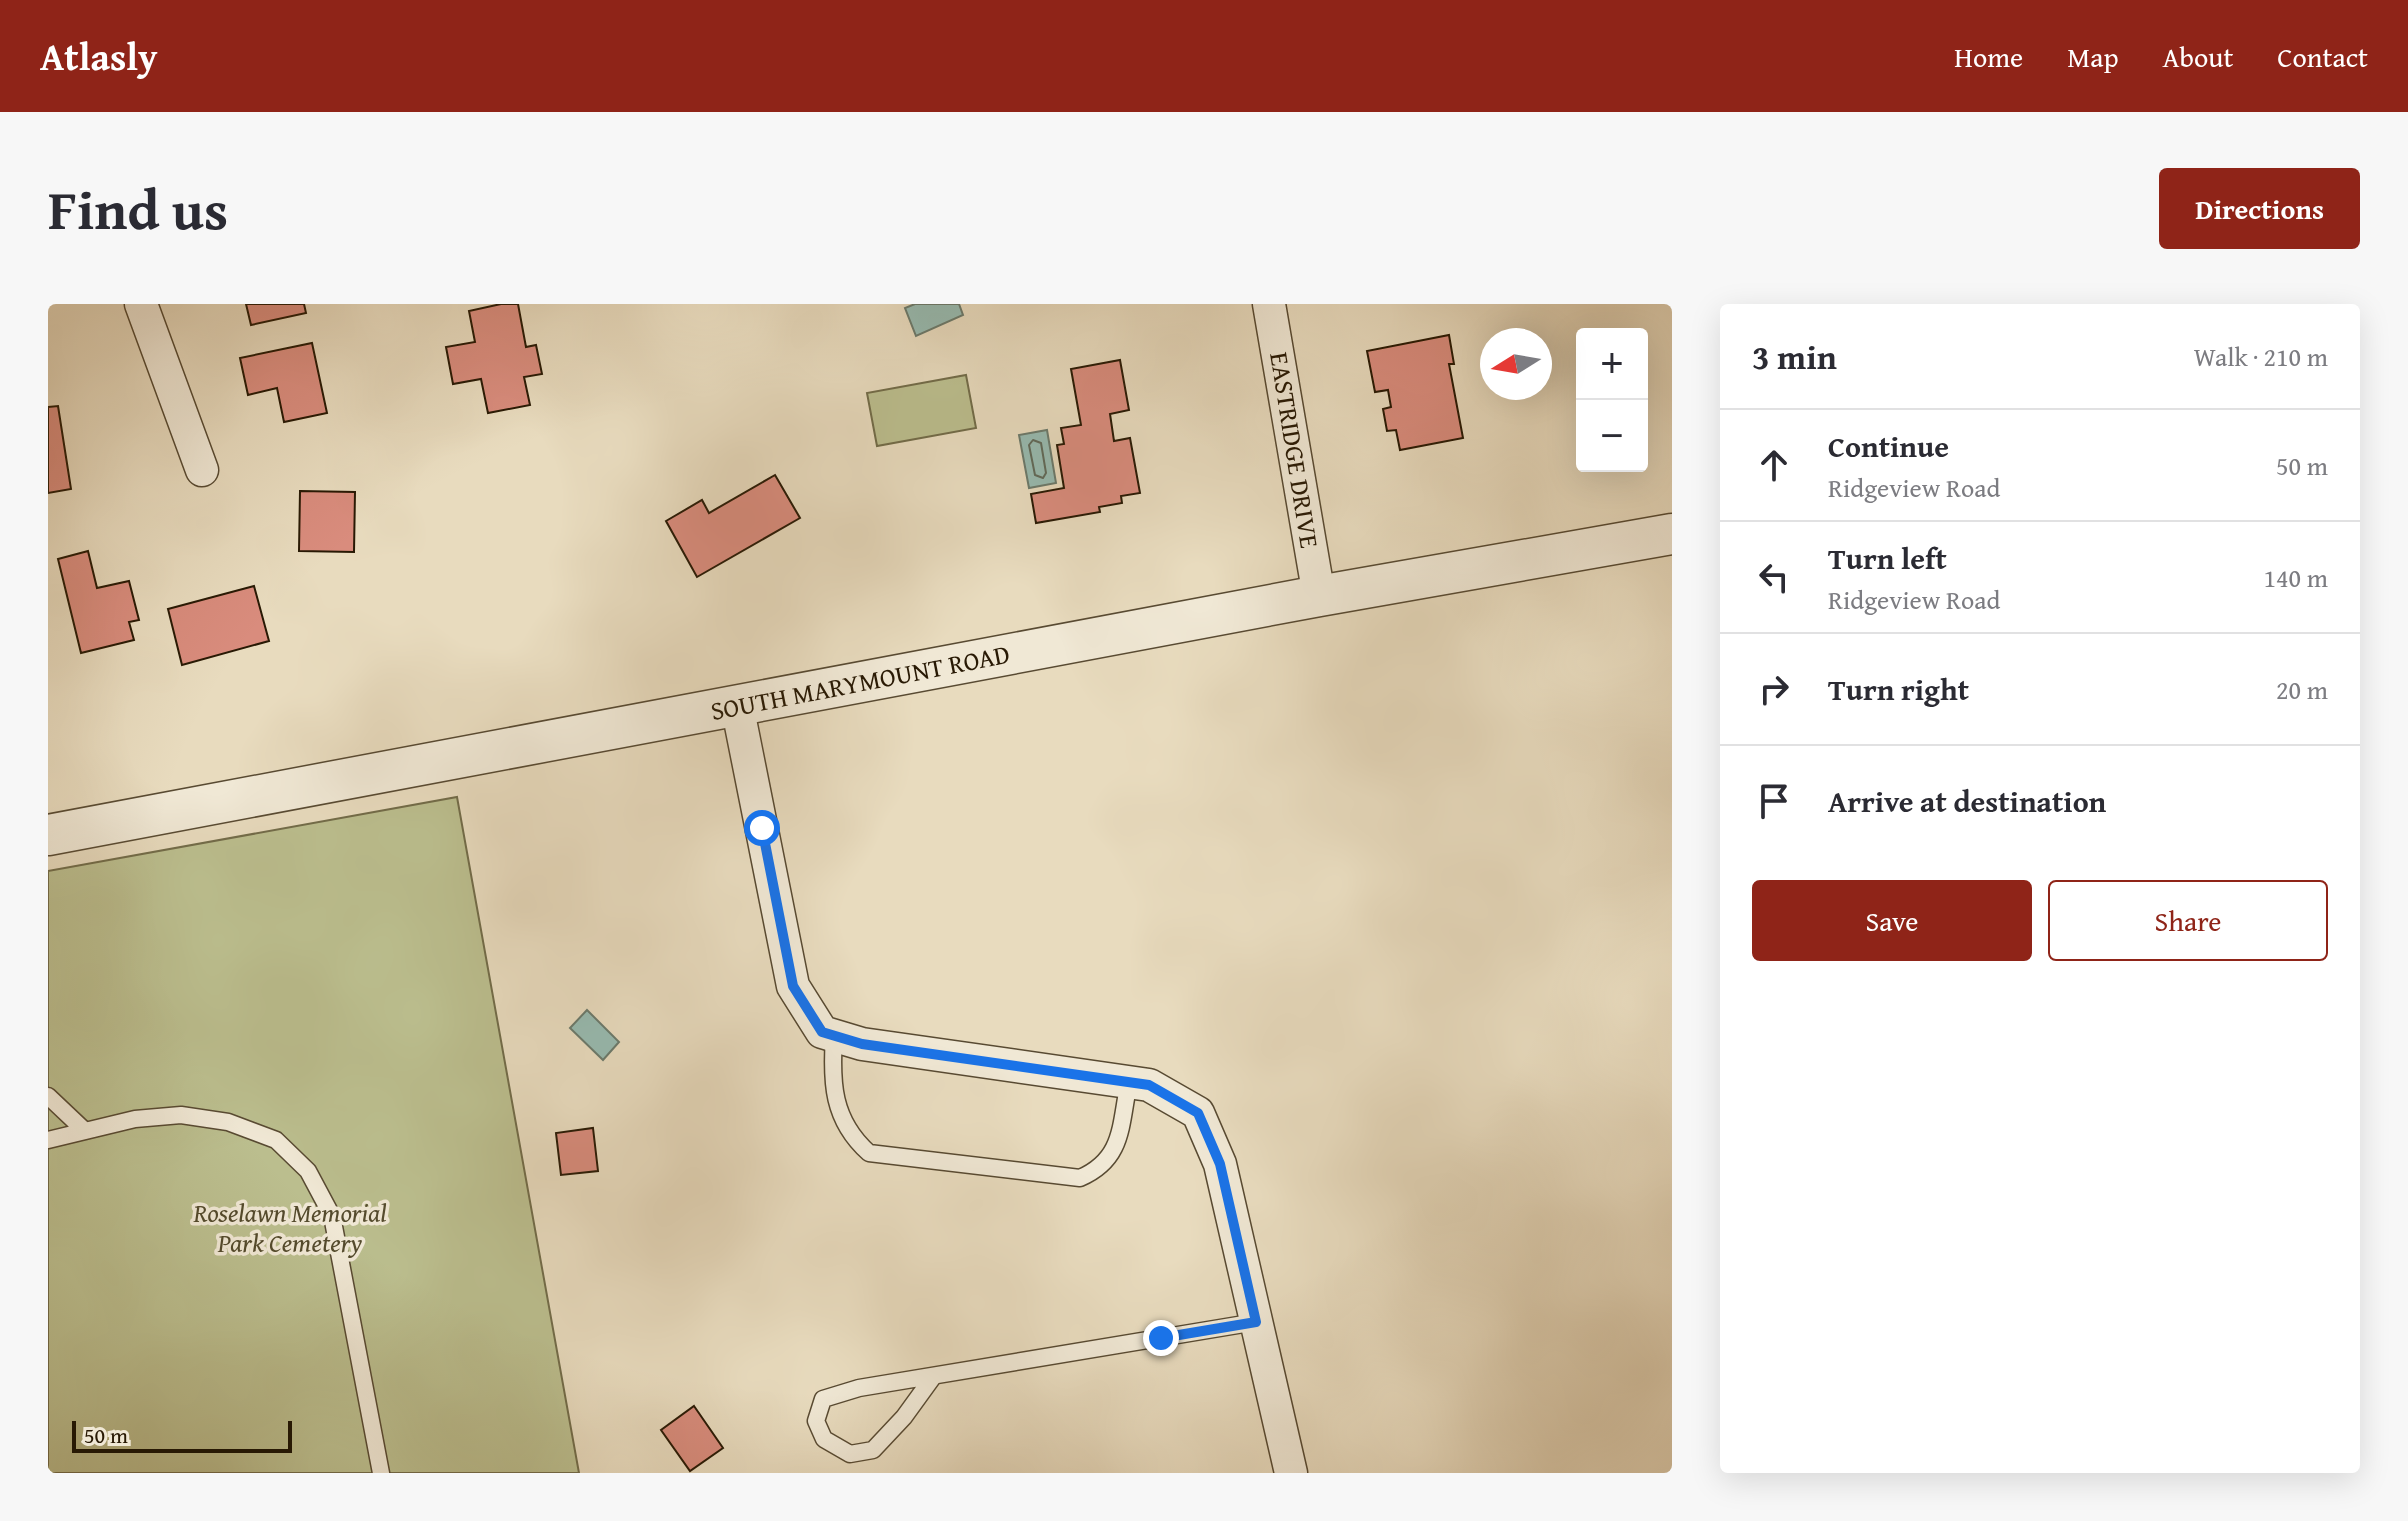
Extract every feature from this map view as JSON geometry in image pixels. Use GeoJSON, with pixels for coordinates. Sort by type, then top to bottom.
{"type":"FeatureCollection","features":[{"type":"Feature","properties":{"kind":"street"},"geometry":{"type":"LineString","coordinates":[[141,304],[202,470]]}},
{"type":"Feature","properties":{"kind":"street","name":"EASTRIDGE DRIVE"},"geometry":{"type":"LineString","coordinates":[[1269,304],[1319,596]]}},
{"type":"Feature","properties":{"kind":"street","name":"SOUTH MARYMOUNT ROAD"},"geometry":{"type":"LineString","coordinates":[[48,835],[1319,596],[1672,534]]}},
{"type":"Feature","properties":{"kind":"street"},"geometry":{"type":"LineString","coordinates":[[737,705],[793,986],[822,1032],[862,1044],[1149,1085],[1198,1113],[1220,1164],[1291,1473]]}},
{"type":"Feature","properties":{"kind":"lane"},"geometry":{"type":"LineString","coordinates":[[834,1036],[831,1077],[837,1110],[851,1137],[869,1153],[1080,1178],[1102,1169],[1116,1146],[1129,1082]]}},
{"type":"Feature","properties":{"kind":"lane"},"geometry":{"type":"LineString","coordinates":[[48,1096],[85,1131]]}},
{"type":"Feature","properties":{"kind":"lane"},"geometry":{"type":"LineString","coordinates":[[48,1140],[135,1119],[181,1115],[228,1122],[276,1140],[308,1171],[332,1216],[381,1473]]}},
{"type":"Feature","properties":{"kind":"lane"},"geometry":{"type":"LineString","coordinates":[[933,1377],[904,1417],[873,1450],[850,1454],[824,1439],[816,1421],[823,1399],[859,1388],[1256,1322]]}},
{"type":"Feature","properties":{"kind":"green space"},"geometry":{"type":"Polygon","coordinates":[[[966,375],[976,428],[877,446],[867,393],[966,375]]]}},
{"type":"Feature","properties":{"kind":"green space","name":"Roselawn Memorial Park Cemetery"},"geometry":{"type":"Polygon","coordinates":[[[457,797],[579,1473],[48,1473],[48,871],[457,797]]]}},
{"type":"Feature","properties":{"kind":"water"},"geometry":{"type":"Polygon","coordinates":[[[915,304],[959,304],[963,315],[916,336],[905,308],[915,304]]]}},
{"type":"Feature","properties":{"kind":"water"},"geometry":{"type":"Polygon","coordinates":[[[1047,430],[1056,483],[1029,488],[1019,435],[1047,430]]]}},
{"type":"Feature","properties":{"kind":"water"},"geometry":{"type":"Polygon","coordinates":[[[587,1010],[619,1042],[603,1060],[570,1028],[587,1010]]]}},
{"type":"Feature","properties":{"kind":"building"},"geometry":{"type":"Polygon","coordinates":[[[246,304],[304,304],[306,313],[251,325],[246,304]]]}},
{"type":"Feature","properties":{"kind":"building"},"geometry":{"type":"Polygon","coordinates":[[[501,304],[518,304],[526,347],[536,345],[542,374],[524,377],[530,405],[488,413],[481,379],[453,384],[446,347],[475,342],[469,311],[501,304]]]}},
{"type":"Feature","properties":{"kind":"building"},"geometry":{"type":"Polygon","coordinates":[[[1449,335],[1454,364],[1449,364],[1463,438],[1400,450],[1396,430],[1387,431],[1383,409],[1391,407],[1388,390],[1375,392],[1367,351],[1449,335]]]}},
{"type":"Feature","properties":{"kind":"building"},"geometry":{"type":"Polygon","coordinates":[[[312,343],[327,413],[284,422],[277,388],[248,395],[240,358],[312,343]]]}},
{"type":"Feature","properties":{"kind":"building"},"geometry":{"type":"Polygon","coordinates":[[[1120,360],[1129,410],[1110,414],[1114,441],[1130,438],[1140,493],[1121,496],[1122,503],[1099,507],[1100,512],[1036,523],[1031,494],[1064,488],[1057,445],[1064,444],[1061,428],[1081,425],[1071,369],[1120,360]]]}},
{"type":"Feature","properties":{"kind":"building"},"geometry":{"type":"Polygon","coordinates":[[[58,406],[71,489],[48,493],[48,407],[58,406]]]}},
{"type":"Feature","properties":{"kind":"building"},"geometry":{"type":"Polygon","coordinates":[[[775,475],[800,518],[697,577],[666,521],[702,500],[709,513],[775,475]]]}},
{"type":"Feature","properties":{"kind":"building"},"geometry":{"type":"Polygon","coordinates":[[[300,491],[355,492],[354,552],[299,551],[300,491]]]}},
{"type":"Feature","properties":{"kind":"building"},"geometry":{"type":"Polygon","coordinates":[[[88,551],[97,588],[129,581],[139,620],[129,622],[134,640],[81,653],[58,559],[88,551]]]}},
{"type":"Feature","properties":{"kind":"building"},"geometry":{"type":"Polygon","coordinates":[[[254,586],[269,641],[182,665],[168,609],[254,586]]]}},
{"type":"Feature","properties":{"kind":"building"},"geometry":{"type":"Polygon","coordinates":[[[593,1128],[598,1171],[561,1175],[556,1133],[593,1128]]]}},
{"type":"Feature","properties":{"kind":"building"},"geometry":{"type":"Polygon","coordinates":[[[694,1406],[723,1448],[690,1471],[661,1430],[694,1406]]]}},
{"type":"Feature","properties":{"kind":"route"},"geometry":{"type":"LineString","coordinates":[[762,828],[793,986],[822,1032],[862,1044],[1149,1085],[1198,1113],[1220,1164],[1256,1322],[1161,1338]]}}]}
